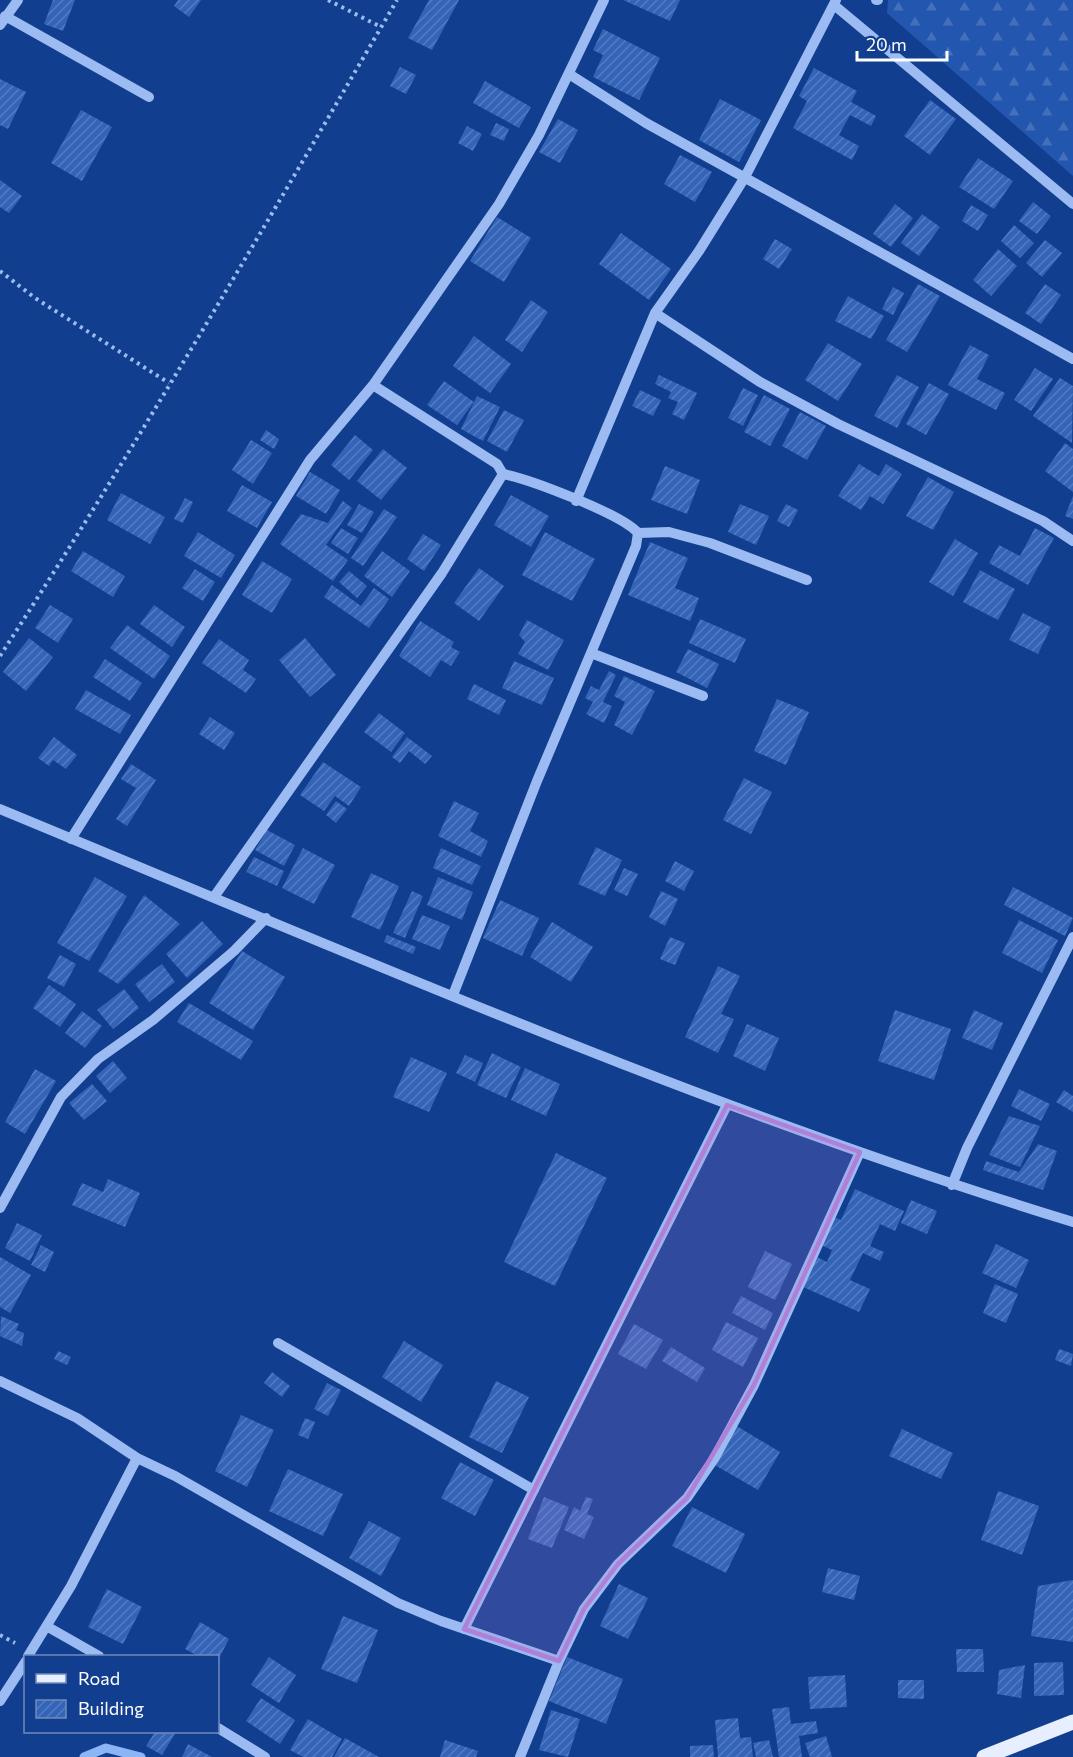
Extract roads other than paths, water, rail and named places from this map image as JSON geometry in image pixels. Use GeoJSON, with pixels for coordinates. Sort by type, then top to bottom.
{"type":"FeatureCollection","features":[{"type":"Feature","properties":{"kind":"main road"},"geometry":{"type":"LineString","coordinates":[[984,1757],[1073,1722]]}},
{"type":"Feature","properties":{"kind":"street"},"geometry":{"type":"LineString","coordinates":[[5,17],[18,0]]}},
{"type":"Feature","properties":{"kind":"street"},"geometry":{"type":"LineString","coordinates":[[71,838],[310,460],[373,385],[499,204],[569,74],[604,0]]}},
{"type":"Feature","properties":{"kind":"street"},"geometry":{"type":"LineString","coordinates":[[0,3],[5,17],[149,97]]}},
{"type":"Feature","properties":{"kind":"street"},"geometry":{"type":"LineString","coordinates":[[576,501],[655,313],[699,251],[745,177],[835,3],[1073,204]]}},
{"type":"Feature","properties":{"kind":"street"},"geometry":{"type":"LineString","coordinates":[[569,74],[646,123],[1073,359]]}},
{"type":"Feature","properties":{"kind":"street"},"geometry":{"type":"LineString","coordinates":[[655,313],[760,382],[838,424],[1043,521],[1073,541]]}},
{"type":"Feature","properties":{"kind":"street"},"geometry":{"type":"LineString","coordinates":[[373,385],[497,464],[502,474],[630,524],[638,533]]}},
{"type":"Feature","properties":{"kind":"street"},"geometry":{"type":"LineString","coordinates":[[214,897],[442,573],[502,474]]}},
{"type":"Feature","properties":{"kind":"street"},"geometry":{"type":"LineString","coordinates":[[638,533],[669,532],[710,543],[807,580]]}},
{"type":"Feature","properties":{"kind":"street"},"geometry":{"type":"LineString","coordinates":[[453,995],[537,781],[636,546],[638,533]]}},
{"type":"Feature","properties":{"kind":"street"},"geometry":{"type":"LineString","coordinates":[[591,653],[703,696]]}},
{"type":"Feature","properties":{"kind":"street"},"geometry":{"type":"LineString","coordinates":[[0,809],[727,1105],[952,1185],[1073,1222]]}},
{"type":"Feature","properties":{"kind":"street"},"geometry":{"type":"LineString","coordinates":[[0,1208],[61,1097],[98,1059],[153,1020],[234,951],[266,918]]}},
{"type":"Feature","properties":{"kind":"street"},"geometry":{"type":"LineString","coordinates":[[952,1185],[966,1148],[1073,937]]}},
{"type":"Feature","properties":{"kind":"street"},"geometry":{"type":"LineString","coordinates":[[464,1629],[727,1105]]}},
{"type":"Feature","properties":{"kind":"street"},"geometry":{"type":"LineString","coordinates":[[520,1757],[559,1661],[584,1610],[618,1564],[687,1498],[714,1459],[754,1385],[860,1152]]}},
{"type":"Feature","properties":{"kind":"street"},"geometry":{"type":"LineString","coordinates":[[278,1343],[534,1490]]}},
{"type":"Feature","properties":{"kind":"street"},"geometry":{"type":"LineString","coordinates":[[0,1381],[77,1418],[137,1458],[175,1476],[398,1603],[464,1629],[559,1661]]}},
{"type":"Feature","properties":{"kind":"street"},"geometry":{"type":"LineString","coordinates":[[29,1655],[48,1627],[137,1458]]}},
{"type":"Feature","properties":{"kind":"street"},"geometry":{"type":"LineString","coordinates":[[48,1627],[97,1655]]}},
{"type":"Feature","properties":{"kind":"street"},"geometry":{"type":"LineString","coordinates":[[0,1701],[24,1664]]}},
{"type":"Feature","properties":{"kind":"street"},"geometry":{"type":"LineString","coordinates":[[219,1729],[265,1757]]}},
{"type":"Feature","properties":{"kind":"waterway"},"geometry":{"type":"LineString","coordinates":[[84,1757],[106,1748],[141,1757]]}}]}
